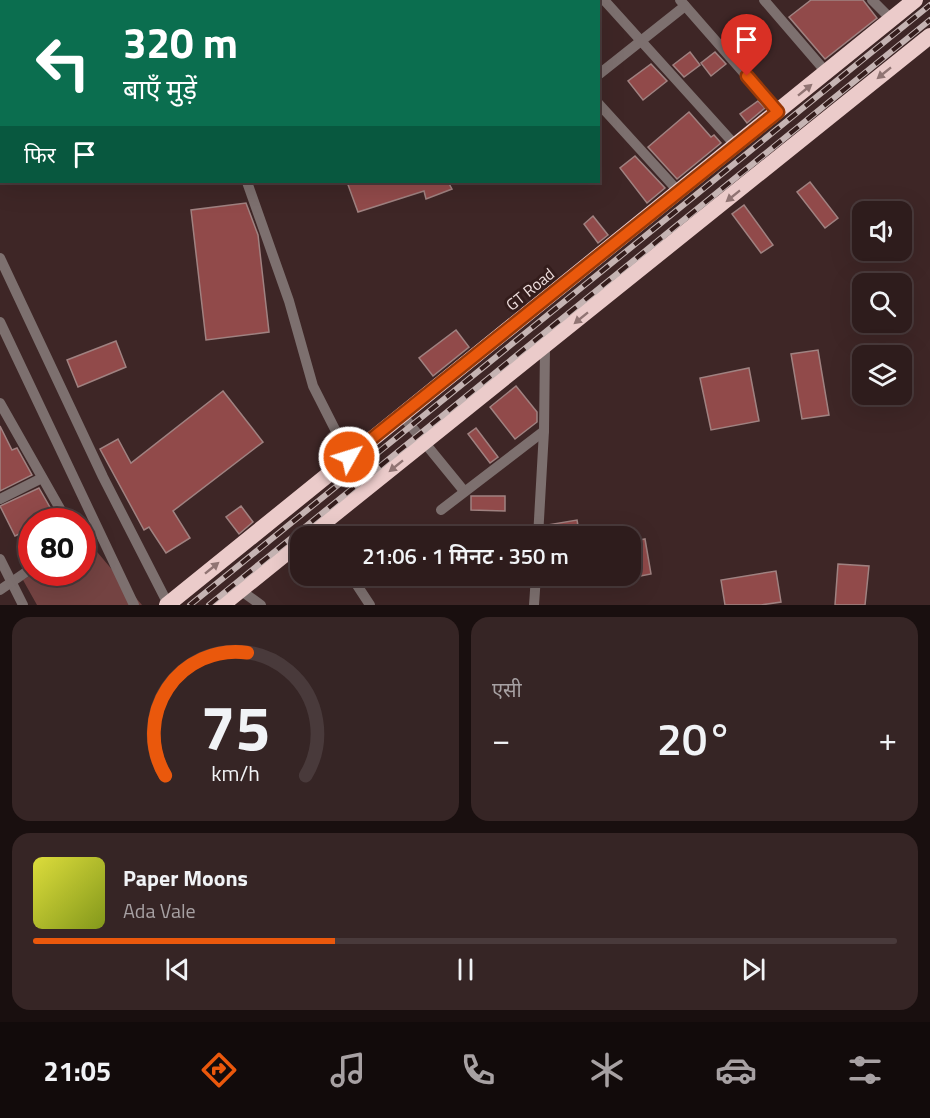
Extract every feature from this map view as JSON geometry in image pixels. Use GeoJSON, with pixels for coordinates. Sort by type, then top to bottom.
{"type":"FeatureCollection","features":[{"type":"Feature","properties":{"kind":"highway","name":"GT Road"},"geometry":{"type":"LineString","coordinates":[[168,604],[915,0]]}},
{"type":"Feature","properties":{"kind":"highway"},"geometry":{"type":"LineString","coordinates":[[325,526],[425,442],[930,36]]}},
{"type":"Feature","properties":{"kind":"highway"},"geometry":{"type":"LineString","coordinates":[[222,605],[290,550]]}},
{"type":"Feature","properties":{"kind":"street"},"geometry":{"type":"LineString","coordinates":[[604,0],[736,146]]}},
{"type":"Feature","properties":{"kind":"street"},"geometry":{"type":"LineString","coordinates":[[764,0],[826,72]]}},
{"type":"Feature","properties":{"kind":"street"},"geometry":{"type":"LineString","coordinates":[[872,0],[891,19]]}},
{"type":"Feature","properties":{"kind":"street"},"geometry":{"type":"LineString","coordinates":[[600,73],[640,42],[682,3],[778,112]]}},
{"type":"Feature","properties":{"kind":"street"},"geometry":{"type":"LineString","coordinates":[[600,105],[679,192]]}},
{"type":"Feature","properties":{"kind":"street"},"geometry":{"type":"LineString","coordinates":[[247,183],[289,301],[313,386],[349,457]]}},
{"type":"Feature","properties":{"kind":"street"},"geometry":{"type":"LineString","coordinates":[[0,258],[103,477],[168,604]]}},
{"type":"Feature","properties":{"kind":"street"},"geometry":{"type":"LineString","coordinates":[[0,322],[134,605]]}},
{"type":"Feature","properties":{"kind":"street"},"geometry":{"type":"LineString","coordinates":[[539,526],[544,431],[545,347]]}},
{"type":"Feature","properties":{"kind":"street"},"geometry":{"type":"LineString","coordinates":[[0,405],[60,508]]}},
{"type":"Feature","properties":{"kind":"street"},"geometry":{"type":"LineString","coordinates":[[402,415],[464,491]]}},
{"type":"Feature","properties":{"kind":"street"},"geometry":{"type":"LineString","coordinates":[[441,510],[544,431]]}},
{"type":"Feature","properties":{"kind":"street"},"geometry":{"type":"LineString","coordinates":[[0,499],[42,478]]}},
{"type":"Feature","properties":{"kind":"street"},"geometry":{"type":"LineString","coordinates":[[0,559],[24,605]]}},
{"type":"Feature","properties":{"kind":"street"},"geometry":{"type":"LineString","coordinates":[[0,590],[18,576]]}},
{"type":"Feature","properties":{"kind":"street"},"geometry":{"type":"LineString","coordinates":[[358,586],[370,605]]}},
{"type":"Feature","properties":{"kind":"street"},"geometry":{"type":"LineString","coordinates":[[534,605],[535,586]]}},
{"type":"Feature","properties":{"kind":"street"},"geometry":{"type":"LineString","coordinates":[[240,590],[261,605]]}},
{"type":"Feature","properties":{"kind":"shaded area"},"geometry":{"type":"Polygon","coordinates":[[[96,551],[142,605],[37,605],[26,586],[96,586],[96,551]]]}},
{"type":"Feature","properties":{"kind":"building"},"geometry":{"type":"Polygon","coordinates":[[[811,0],[863,0],[877,18],[825,59],[789,17],[811,0]]]}},
{"type":"Feature","properties":{"kind":"building"},"geometry":{"type":"Polygon","coordinates":[[[690,52],[700,65],[684,77],[673,65],[690,52]]]}},
{"type":"Feature","properties":{"kind":"building"},"geometry":{"type":"Polygon","coordinates":[[[715,52],[726,64],[711,76],[701,63],[715,52]]]}},
{"type":"Feature","properties":{"kind":"building"},"geometry":{"type":"Polygon","coordinates":[[[651,64],[667,81],[643,100],[628,81],[651,64]]]}},
{"type":"Feature","properties":{"kind":"building"},"geometry":{"type":"Polygon","coordinates":[[[758,101],[765,108],[747,123],[740,114],[758,101]]]}},
{"type":"Feature","properties":{"kind":"building"},"geometry":{"type":"Polygon","coordinates":[[[689,112],[711,137],[714,135],[721,143],[677,179],[648,147],[689,112]]]}},
{"type":"Feature","properties":{"kind":"building"},"geometry":{"type":"Polygon","coordinates":[[[635,156],[665,188],[647,203],[620,168],[635,156]]]}},
{"type":"Feature","properties":{"kind":"building"},"geometry":{"type":"Polygon","coordinates":[[[810,182],[838,218],[825,228],[797,192],[810,182]]]}},
{"type":"Feature","properties":{"kind":"building"},"geometry":{"type":"Polygon","coordinates":[[[347,183],[449,183],[452,189],[426,199],[424,191],[358,212],[347,183]]]}},
{"type":"Feature","properties":{"kind":"building"},"geometry":{"type":"Polygon","coordinates":[[[246,203],[258,235],[269,332],[206,340],[191,210],[246,203]]]}},
{"type":"Feature","properties":{"kind":"building"},"geometry":{"type":"Polygon","coordinates":[[[744,205],[773,245],[761,253],[732,214],[744,205]]]}},
{"type":"Feature","properties":{"kind":"building"},"geometry":{"type":"Polygon","coordinates":[[[593,216],[608,235],[598,243],[584,224],[593,216]]]}},
{"type":"Feature","properties":{"kind":"building"},"geometry":{"type":"Polygon","coordinates":[[[456,330],[469,347],[433,376],[419,358],[456,330]]]}},
{"type":"Feature","properties":{"kind":"building"},"geometry":{"type":"Polygon","coordinates":[[[116,341],[126,367],[78,387],[67,360],[116,341]]]}},
{"type":"Feature","properties":{"kind":"building"},"geometry":{"type":"Polygon","coordinates":[[[818,350],[829,415],[802,419],[791,354],[818,350]]]}},
{"type":"Feature","properties":{"kind":"building"},"geometry":{"type":"Polygon","coordinates":[[[749,368],[759,421],[711,430],[700,378],[749,368]]]}},
{"type":"Feature","properties":{"kind":"building"},"geometry":{"type":"Polygon","coordinates":[[[516,386],[537,412],[537,422],[515,439],[490,407],[516,386]]]}},
{"type":"Feature","properties":{"kind":"building"},"geometry":{"type":"Polygon","coordinates":[[[223,391],[263,442],[173,511],[190,538],[166,553],[149,527],[144,530],[100,449],[118,439],[131,463],[223,391]]]}},
{"type":"Feature","properties":{"kind":"building"},"geometry":{"type":"Polygon","coordinates":[[[0,426],[12,450],[17,448],[32,475],[0,491],[0,426]]]}},
{"type":"Feature","properties":{"kind":"building"},"geometry":{"type":"Polygon","coordinates":[[[476,428],[498,457],[490,463],[468,434],[476,428]]]}},
{"type":"Feature","properties":{"kind":"building"},"geometry":{"type":"Polygon","coordinates":[[[39,488],[50,508],[18,508],[18,535],[15,536],[0,506],[39,488]]]}},
{"type":"Feature","properties":{"kind":"building"},"geometry":{"type":"Polygon","coordinates":[[[471,496],[505,496],[505,511],[471,510],[471,496]]]}},
{"type":"Feature","properties":{"kind":"building"},"geometry":{"type":"Polygon","coordinates":[[[241,506],[253,522],[239,534],[226,517],[241,506]]]}},
{"type":"Feature","properties":{"kind":"building"},"geometry":{"type":"Polygon","coordinates":[[[577,520],[578,526],[547,526],[577,520]]]}},
{"type":"Feature","properties":{"kind":"building"},"geometry":{"type":"Polygon","coordinates":[[[645,539],[651,574],[641,576],[641,540],[645,539]]]}},
{"type":"Feature","properties":{"kind":"building"},"geometry":{"type":"Polygon","coordinates":[[[838,564],[869,566],[865,605],[835,605],[838,564]]]}},
{"type":"Feature","properties":{"kind":"building"},"geometry":{"type":"Polygon","coordinates":[[[776,571],[781,602],[761,605],[725,605],[721,580],[776,571]]]}},
{"type":"Feature","properties":{"kind":"railway"},"geometry":{"type":"LineString","coordinates":[[190,605],[930,5]]}},
{"type":"Feature","properties":{"kind":"railway"},"geometry":{"type":"LineString","coordinates":[[209,605],[930,20]]}},
{"type":"Feature","properties":{"kind":"route"},"geometry":{"type":"LineString","coordinates":[[349,457],[778,112],[747,76]]}}]}
